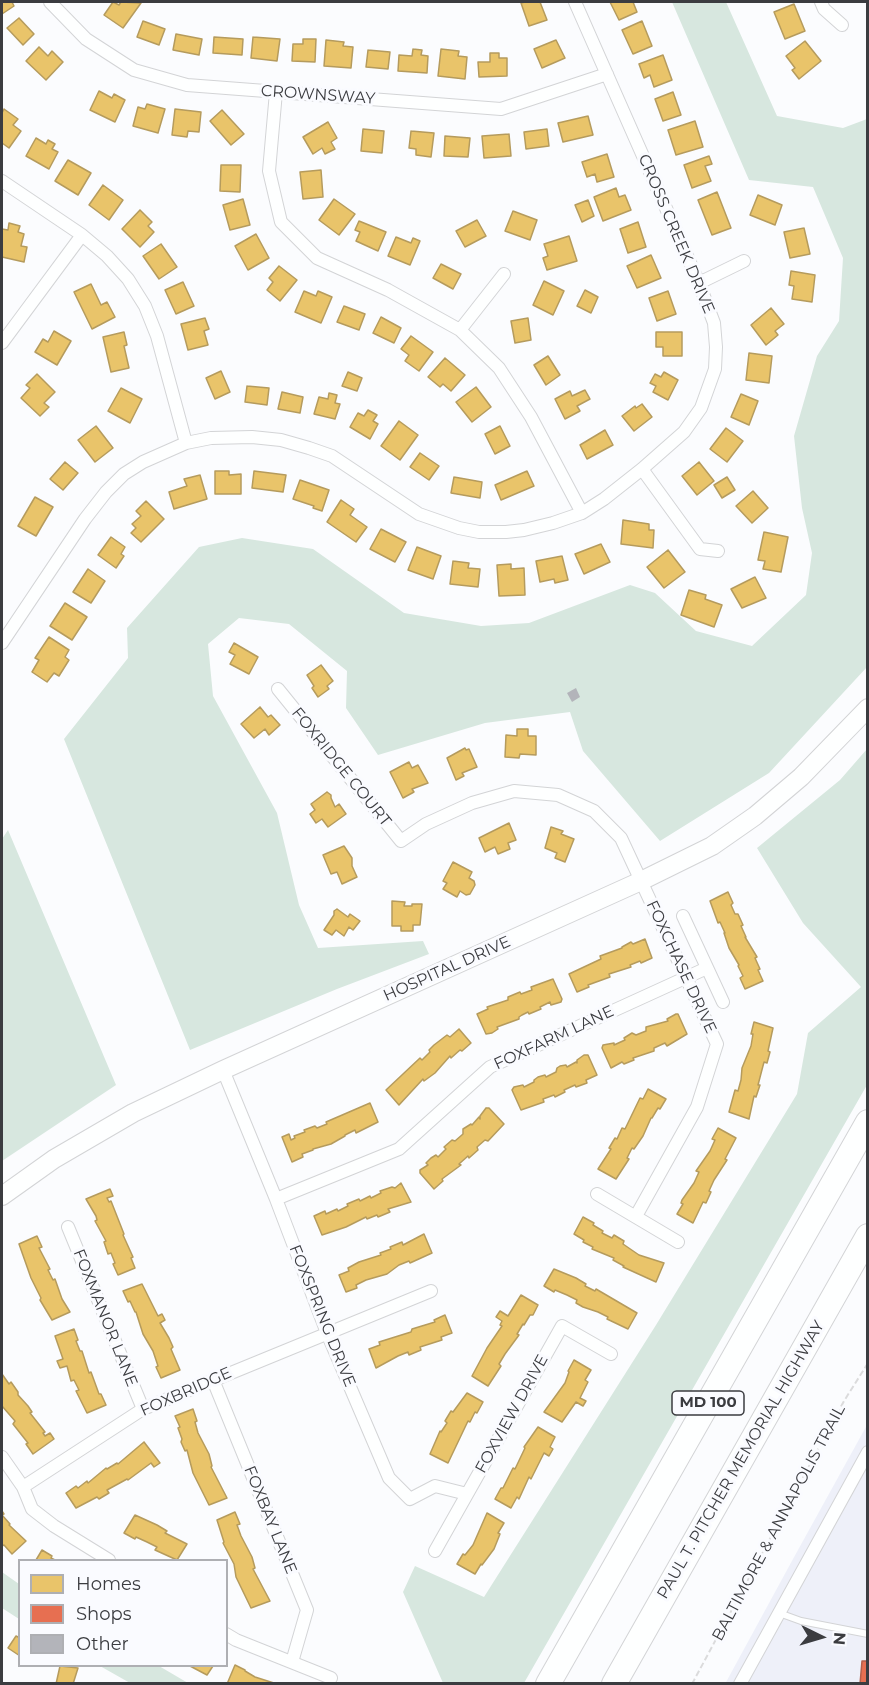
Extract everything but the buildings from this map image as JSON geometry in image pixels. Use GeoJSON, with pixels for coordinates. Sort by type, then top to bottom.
{"type":"FeatureCollection","features":[{"type":"Feature","properties":{"kind":"highway","name":"MD 100"},"geometry":{"type":"LineString","coordinates":[[548,1683],[867,1122]]}},
{"type":"Feature","properties":{"kind":"highway","name":"PAUL T. PITCHER MEMORIAL HIGHWAY"},"geometry":{"type":"LineString","coordinates":[[614,1683],[867,1236]]}},
{"type":"Feature","properties":{"kind":"street","name":"CROWNSWAY"},"geometry":{"type":"LineString","coordinates":[[50,2],[86,39],[134,70],[187,85],[501,109],[607,74]]}},
{"type":"Feature","properties":{"kind":"street","name":"CROSS CREEK DRIVE"},"geometry":{"type":"LineString","coordinates":[[2,643],[76,532],[106,492],[124,474],[143,462],[186,443],[211,438],[252,437],[281,440],[309,447],[332,456],[419,514],[443,524],[469,530],[506,532],[553,523],[582,513],[642,469],[684,432],[701,408],[715,369],[714,323],[699,283],[575,2]]}},
{"type":"Feature","properties":{"kind":"street"},"geometry":{"type":"LineString","coordinates":[[821,2],[824,9],[842,24]]}},
{"type":"Feature","properties":{"kind":"street"},"geometry":{"type":"LineString","coordinates":[[276,92],[269,171],[281,222],[317,258],[388,290],[460,330],[499,368],[531,417],[582,513]]}},
{"type":"Feature","properties":{"kind":"street"},"geometry":{"type":"LineString","coordinates":[[2,181],[82,235],[107,256],[128,279],[145,306],[157,336],[186,443]]}},
{"type":"Feature","properties":{"kind":"street"},"geometry":{"type":"LineString","coordinates":[[2,343],[82,235]]}},
{"type":"Feature","properties":{"kind":"street"},"geometry":{"type":"LineString","coordinates":[[699,283],[744,261]]}},
{"type":"Feature","properties":{"kind":"street"},"geometry":{"type":"LineString","coordinates":[[460,330],[504,274]]}},
{"type":"Feature","properties":{"kind":"street"},"geometry":{"type":"LineString","coordinates":[[642,469],[700,549],[718,551]]}},
{"type":"Feature","properties":{"kind":"street","name":"FOXRIDGE COURT"},"geometry":{"type":"LineString","coordinates":[[278,689],[401,841],[426,825],[472,803],[514,791],[558,795],[594,811],[621,838],[641,881]]}},
{"type":"Feature","properties":{"kind":"street","name":"HOSPITAL DRIVE"},"geometry":{"type":"LineString","coordinates":[[2,1196],[54,1160],[133,1113],[641,881],[712,846],[755,816],[801,777],[867,708]]}},
{"type":"Feature","properties":{"kind":"street","name":"FOXCHASE DRIVE"},"geometry":{"type":"LineString","coordinates":[[636,1216],[697,1107],[717,1044],[641,881]]}},
{"type":"Feature","properties":{"kind":"street"},"geometry":{"type":"LineString","coordinates":[[683,916],[723,1002]]}},
{"type":"Feature","properties":{"kind":"street","name":"FOXFARM LANE"},"geometry":{"type":"LineString","coordinates":[[276,1199],[399,1149],[490,1067],[706,968]]}},
{"type":"Feature","properties":{"kind":"street","name":"FOXSPRING DRIVE"},"geometry":{"type":"LineString","coordinates":[[223,1070],[276,1199],[327,1334],[389,1478],[410,1499],[435,1486],[467,1494]]}},
{"type":"Feature","properties":{"kind":"street"},"geometry":{"type":"LineString","coordinates":[[597,1194],[678,1242]]}},
{"type":"Feature","properties":{"kind":"street","name":"FOXMANOR LANE"},"geometry":{"type":"LineString","coordinates":[[68,1227],[142,1409]]}},
{"type":"Feature","properties":{"kind":"street","name":"FOXBRIDGE"},"geometry":{"type":"LineString","coordinates":[[23,1487],[142,1409],[430,1292]]}},
{"type":"Feature","properties":{"kind":"street","name":"FOXVIEW DRIVE"},"geometry":{"type":"LineString","coordinates":[[435,1551],[562,1326],[611,1354]]}},
{"type":"Feature","properties":{"kind":"street","name":"FOXBAY LANE"},"geometry":{"type":"LineString","coordinates":[[213,1380],[306,1610],[292,1662]]}},
{"type":"Feature","properties":{"kind":"street"},"geometry":{"type":"LineString","coordinates":[[740,1683],[867,1452]]}},
{"type":"Feature","properties":{"kind":"street"},"geometry":{"type":"LineString","coordinates":[[2,1457],[23,1487],[32,1509],[54,1526],[107,1559]]}},
{"type":"Feature","properties":{"kind":"street"},"geometry":{"type":"LineString","coordinates":[[228,1635],[331,1677]]}},
{"type":"Feature","properties":{"kind":"lane"},"geometry":{"type":"LineString","coordinates":[[778,1613],[801,1621],[867,1634]]}},
{"type":"Feature","properties":{"kind":"path","name":"BALTIMORE & ANNAPOLIS TRAIL"},"geometry":{"type":"LineString","coordinates":[[692,1683],[844,1401],[867,1363]]}},
{"type":"Feature","properties":{"kind":"shaded area"},"geometry":{"type":"Polygon","coordinates":[[[672,2],[726,2],[777,116],[843,128],[867,119],[867,667],[769,773],[660,841],[583,751],[570,712],[485,723],[378,755],[346,708],[347,671],[289,624],[239,618],[208,644],[213,696],[277,813],[299,905],[318,948],[423,941],[429,954],[337,989],[190,1050],[64,739],[128,658],[127,628],[199,547],[242,538],[313,549],[404,613],[481,626],[529,623],[630,585],[655,593],[696,631],[752,646],[806,595],[812,553],[802,508],[794,436],[817,356],[839,321],[843,258],[813,187],[749,180],[672,2]]]}},
{"type":"Feature","properties":{"kind":"shaded area"},"geometry":{"type":"Polygon","coordinates":[[[867,749],[867,1085],[524,1683],[443,1683],[403,1592],[415,1566],[484,1597],[656,1325],[797,1094],[808,1033],[861,987],[803,923],[757,848],[840,780],[867,749]]]}},
{"type":"Feature","properties":{"kind":"shaded area"},"geometry":{"type":"Polygon","coordinates":[[[8,830],[116,1085],[2,1161],[2,839],[8,830]]]}},
{"type":"Feature","properties":{"kind":"shaded area"},"geometry":{"type":"Polygon","coordinates":[[[867,1425],[867,1683],[725,1684],[793,1559],[867,1425]]]}},
{"type":"Feature","properties":{"kind":"shaded area"},"geometry":{"type":"Polygon","coordinates":[[[2,1572],[18,1583],[18,1618],[2,1608],[2,1572]]]}},
{"type":"Feature","properties":{"kind":"shaded area"},"geometry":{"type":"Polygon","coordinates":[[[102,1667],[161,1667],[188,1683],[130,1683],[102,1667]]]}}]}
